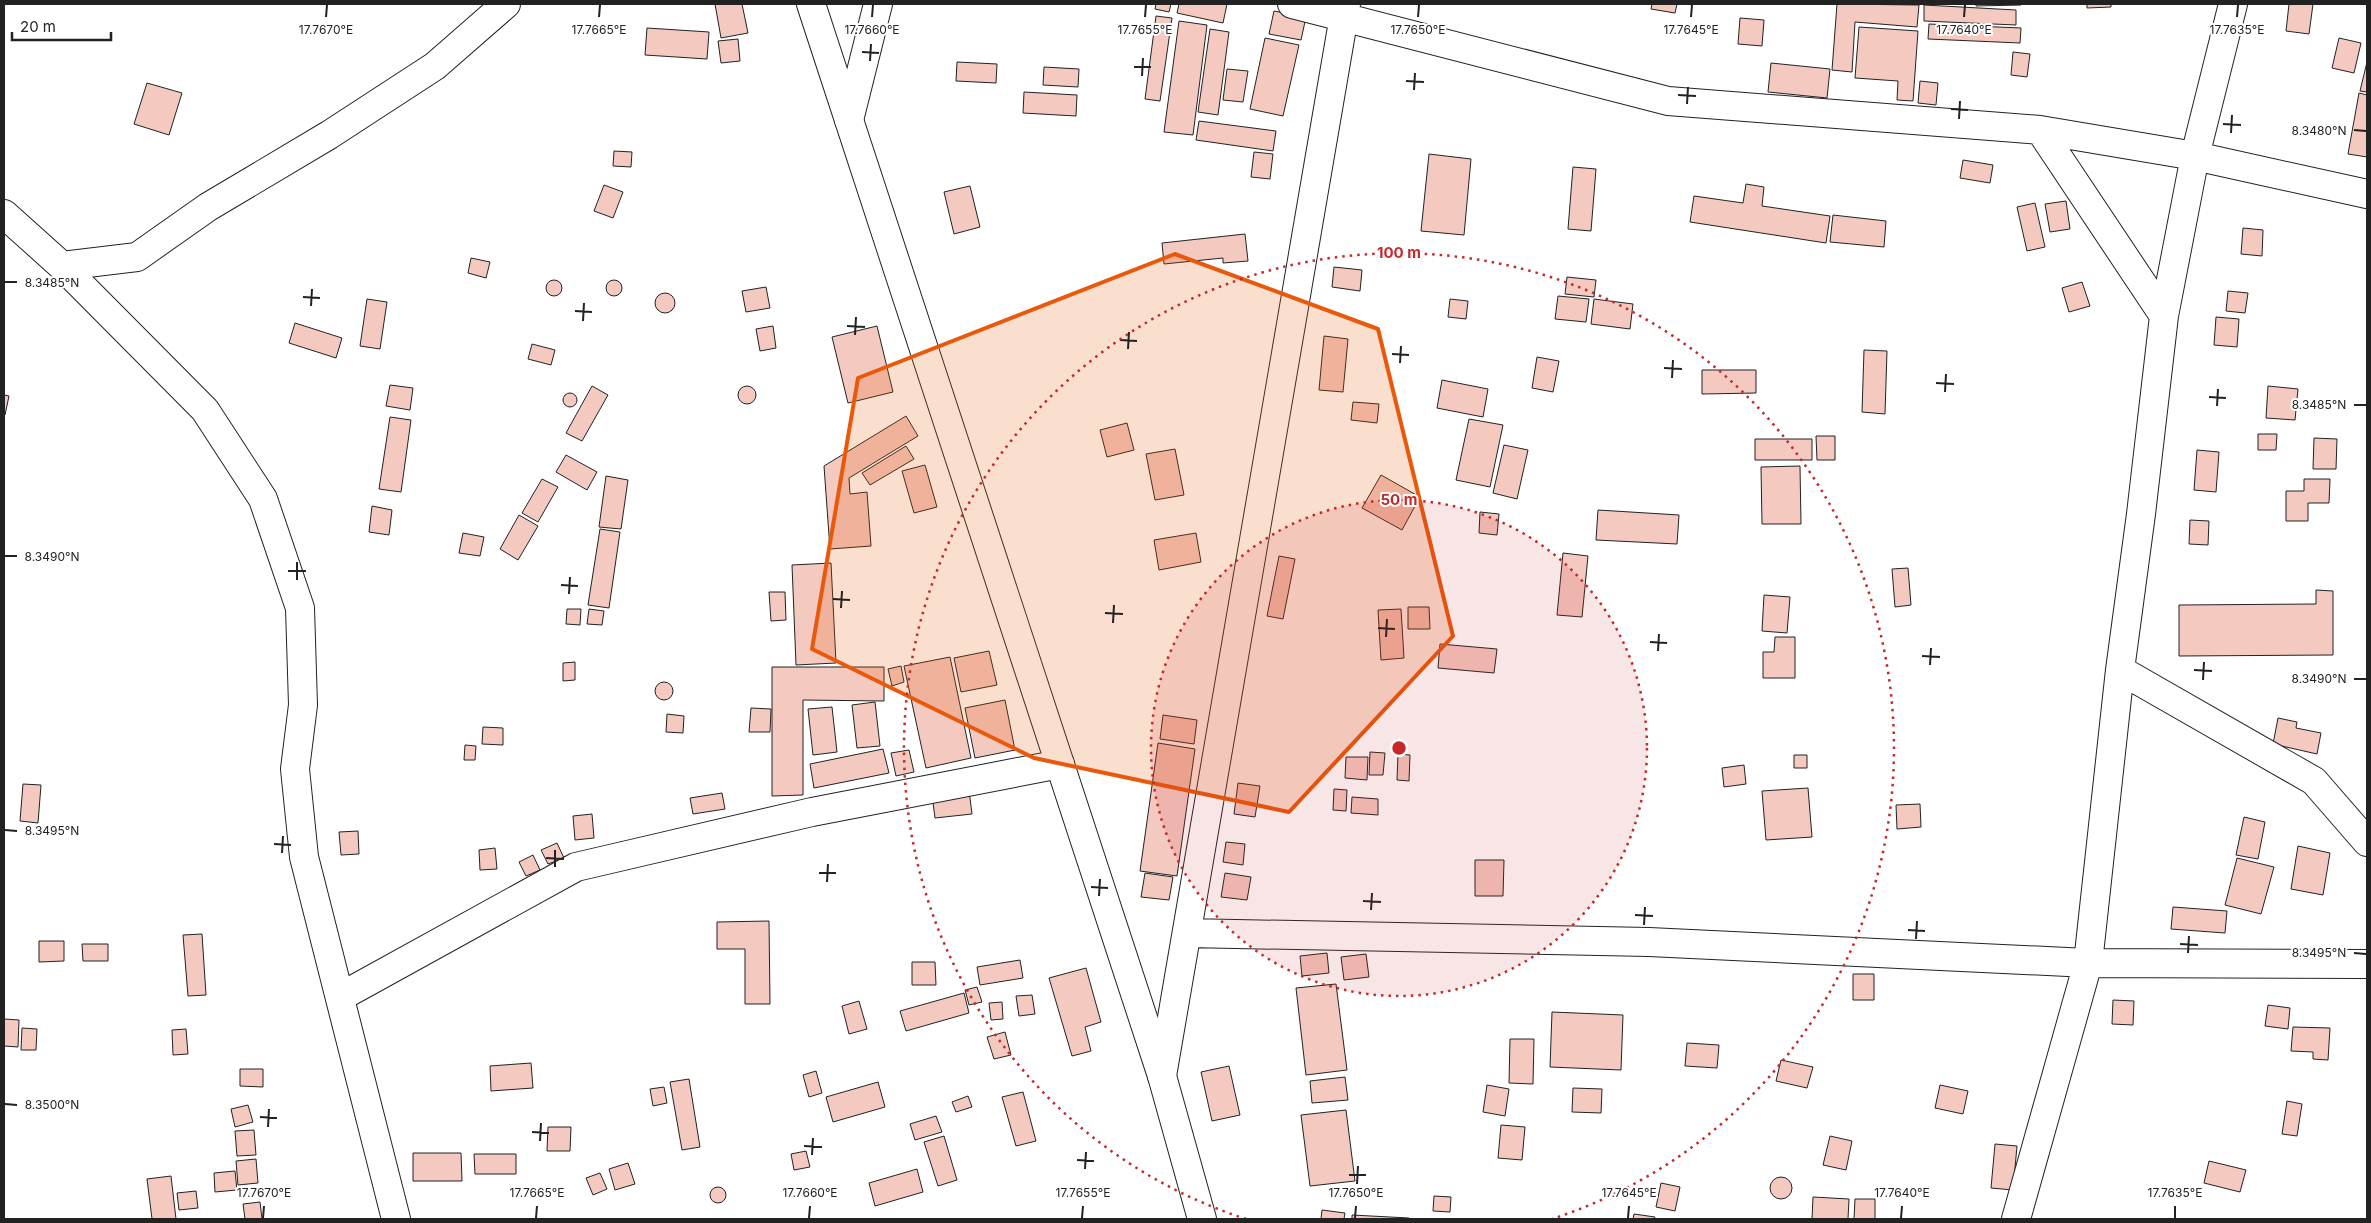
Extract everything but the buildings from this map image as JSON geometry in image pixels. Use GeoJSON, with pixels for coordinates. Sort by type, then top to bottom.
{"type":"FeatureCollection","features":[{"type":"Feature","properties":{"kind":"street"},"geometry":{"type":"LineString","coordinates":[[62,266],[136,257],[208,207],[329,135],[435,66],[506,4]]}},
{"type":"Feature","properties":{"kind":"street"},"geometry":{"type":"LineString","coordinates":[[811,4],[1162,1076],[1202,1219]]}},
{"type":"Feature","properties":{"kind":"street"},"geometry":{"type":"LineString","coordinates":[[849,120],[878,4]]}},
{"type":"Feature","properties":{"kind":"street"},"geometry":{"type":"LineString","coordinates":[[1292,4],[1345,10],[1668,101],[2040,130],[2195,156],[2367,194]]}},
{"type":"Feature","properties":{"kind":"street"},"geometry":{"type":"LineString","coordinates":[[2016,1219],[2088,963],[2120,670],[2142,514],[2164,316],[2195,156],[2233,4]]}},
{"type":"Feature","properties":{"kind":"street"},"geometry":{"type":"LineString","coordinates":[[1162,1076],[1345,10]]}},
{"type":"Feature","properties":{"kind":"street"},"geometry":{"type":"LineString","coordinates":[[2040,130],[2164,316]]}},
{"type":"Feature","properties":{"kind":"street"},"geometry":{"type":"LineString","coordinates":[[4,214],[62,266],[206,410],[263,499],[300,608],[302,705],[295,770],[303,847],[396,1219]]}},
{"type":"Feature","properties":{"kind":"street"},"geometry":{"type":"LineString","coordinates":[[2120,670],[2314,781],[2367,842]]}},
{"type":"Feature","properties":{"kind":"street"},"geometry":{"type":"LineString","coordinates":[[340,997],[576,867],[812,812],[1060,764]]}},
{"type":"Feature","properties":{"kind":"street"},"geometry":{"type":"LineString","coordinates":[[1187,933],[1649,942],[2088,963],[2367,964]]}},
{"type":"Feature","properties":{"kind":"highlighted area"},"geometry":{"type":"Polygon","coordinates":[[[1175,254],[1378,329],[1453,636],[1289,812],[1034,758],[812,649],[858,378],[1175,254]]]}}]}
